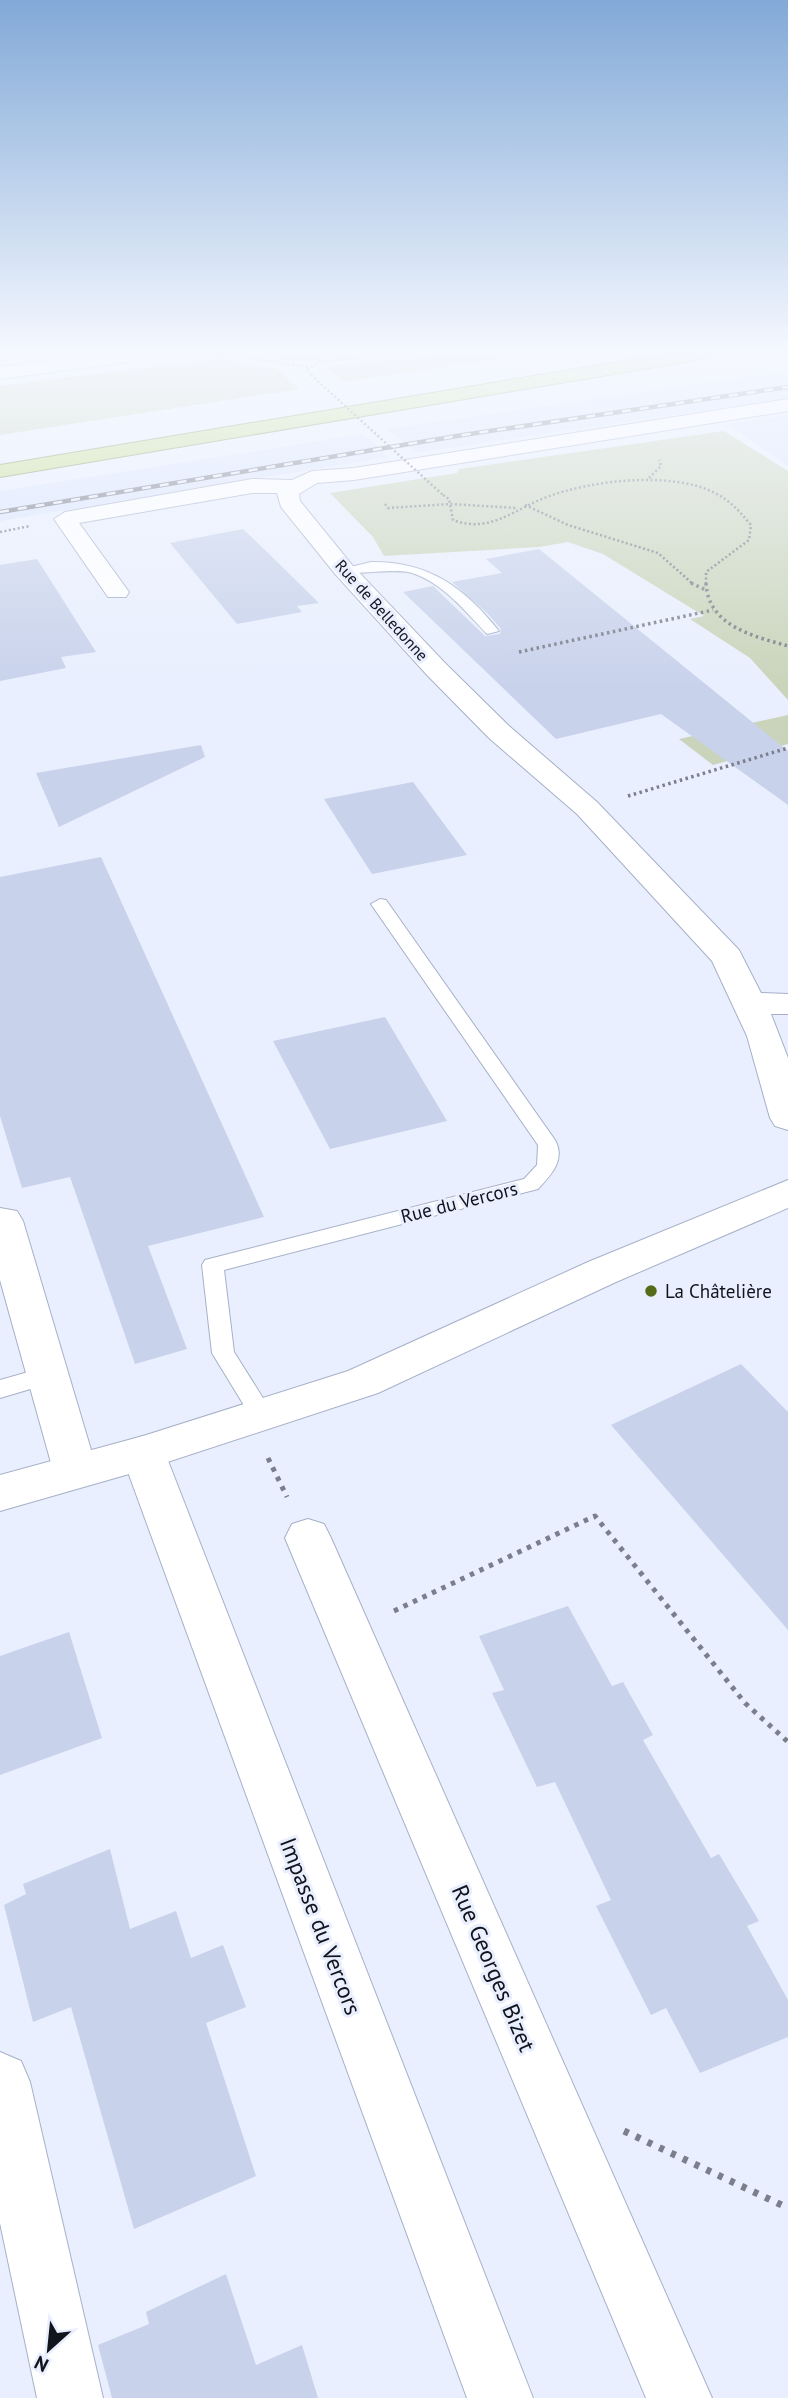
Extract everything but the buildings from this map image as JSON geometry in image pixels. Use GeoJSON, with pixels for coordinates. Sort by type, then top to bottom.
{"type":"FeatureCollection","features":[{"type":"Feature","properties":{"kind":"highway"},"geometry":{"type":"LineString","coordinates":[[0,471],[36,465]]}},
{"type":"Feature","properties":{"kind":"street"},"geometry":{"type":"LineString","coordinates":[[117,593],[65,519],[252,486],[295,487],[312,477],[354,474],[408,465]]}},
{"type":"Feature","properties":{"kind":"street","name":"Rue de Belledonne"},"geometry":{"type":"LineString","coordinates":[[295,487],[288,492],[289,502],[344,570],[499,732],[587,808],[727,957],[751,1003],[788,1118]]}},
{"type":"Feature","properties":{"kind":"street"},"geometry":{"type":"LineString","coordinates":[[751,1003],[788,1004]]}},
{"type":"Feature","properties":{"kind":"street"},"geometry":{"type":"LineString","coordinates":[[0,1493],[75,1470],[144,1454],[363,1382],[603,1272],[788,1194]]}},
{"type":"Feature","properties":{"kind":"street"},"geometry":{"type":"LineString","coordinates":[[1,1217],[75,1470]]}},
{"type":"Feature","properties":{"kind":"street","name":"Impasse du Vercors"},"geometry":{"type":"LineString","coordinates":[[144,1454],[500,2398]]}},
{"type":"Feature","properties":{"kind":"street","name":"Rue Georges Bizet"},"geometry":{"type":"LineString","coordinates":[[309,1538],[679,2398]]}},
{"type":"Feature","properties":{"kind":"street"},"geometry":{"type":"LineString","coordinates":[[0,2082],[70,2398]]}},
{"type":"Feature","properties":{"kind":"lane"},"geometry":{"type":"LineString","coordinates":[[344,570],[380,564],[426,572],[444,583],[492,631]]}},
{"type":"Feature","properties":{"kind":"lane","name":"Rue du Vercors"},"geometry":{"type":"LineString","coordinates":[[261,1414],[223,1353],[213,1265],[531,1184],[547,1167],[548,1145],[380,904]]}},
{"type":"Feature","properties":{"kind":"lane"},"geometry":{"type":"LineString","coordinates":[[0,1389],[46,1376]]}},
{"type":"Feature","properties":{"kind":"path"},"geometry":{"type":"LineString","coordinates":[[410,465],[443,495],[450,504],[453,520],[474,526],[492,524],[525,505],[558,493],[649,478],[705,489],[723,497],[738,508],[751,525],[748,540],[706,572],[706,590],[713,610],[762,638],[788,646]]}},
{"type":"Feature","properties":{"kind":"path"},"geometry":{"type":"LineString","coordinates":[[649,478],[660,465]]}},
{"type":"Feature","properties":{"kind":"path"},"geometry":{"type":"LineString","coordinates":[[406,475],[432,470]]}},
{"type":"Feature","properties":{"kind":"path"},"geometry":{"type":"LineString","coordinates":[[385,503],[388,508],[450,504],[518,509]]}},
{"type":"Feature","properties":{"kind":"path"},"geometry":{"type":"LineString","coordinates":[[525,505],[568,525],[658,553],[689,585],[706,590]]}},
{"type":"Feature","properties":{"kind":"path"},"geometry":{"type":"LineString","coordinates":[[436,669],[677,620],[713,610]]}},
{"type":"Feature","properties":{"kind":"path"},"geometry":{"type":"LineString","coordinates":[[587,808],[788,748]]}},
{"type":"Feature","properties":{"kind":"path"},"geometry":{"type":"LineString","coordinates":[[349,1633],[595,1516],[745,1703],[788,1742]]}},
{"type":"Feature","properties":{"kind":"path"},"geometry":{"type":"LineString","coordinates":[[549,2095],[788,2208]]}},
{"type":"Feature","properties":{"kind":"shaded area"},"geometry":{"type":"Polygon","coordinates":[[[167,465],[340,465],[0,521],[0,491],[167,465]]]}},
{"type":"Feature","properties":{"kind":"green space"},"geometry":{"type":"Polygon","coordinates":[[[488,465],[778,465],[788,471],[788,700],[750,658],[690,619],[704,616],[603,554],[568,542],[539,547],[384,556],[373,537],[330,493],[457,473],[459,469],[488,465]]]}},
{"type":"Feature","properties":{"kind":"green space"},"geometry":{"type":"Polygon","coordinates":[[[788,715],[788,744],[713,765],[679,739],[788,715]]]}},
{"type":"Feature","properties":{"kind":"railway"},"geometry":{"type":"LineString","coordinates":[[0,512],[283,465]]}},
{"type":"Feature","properties":{"kind":"place","name":"La Châtelière"},"geometry":{"type":"Point","coordinates":[651,1291]}}]}
